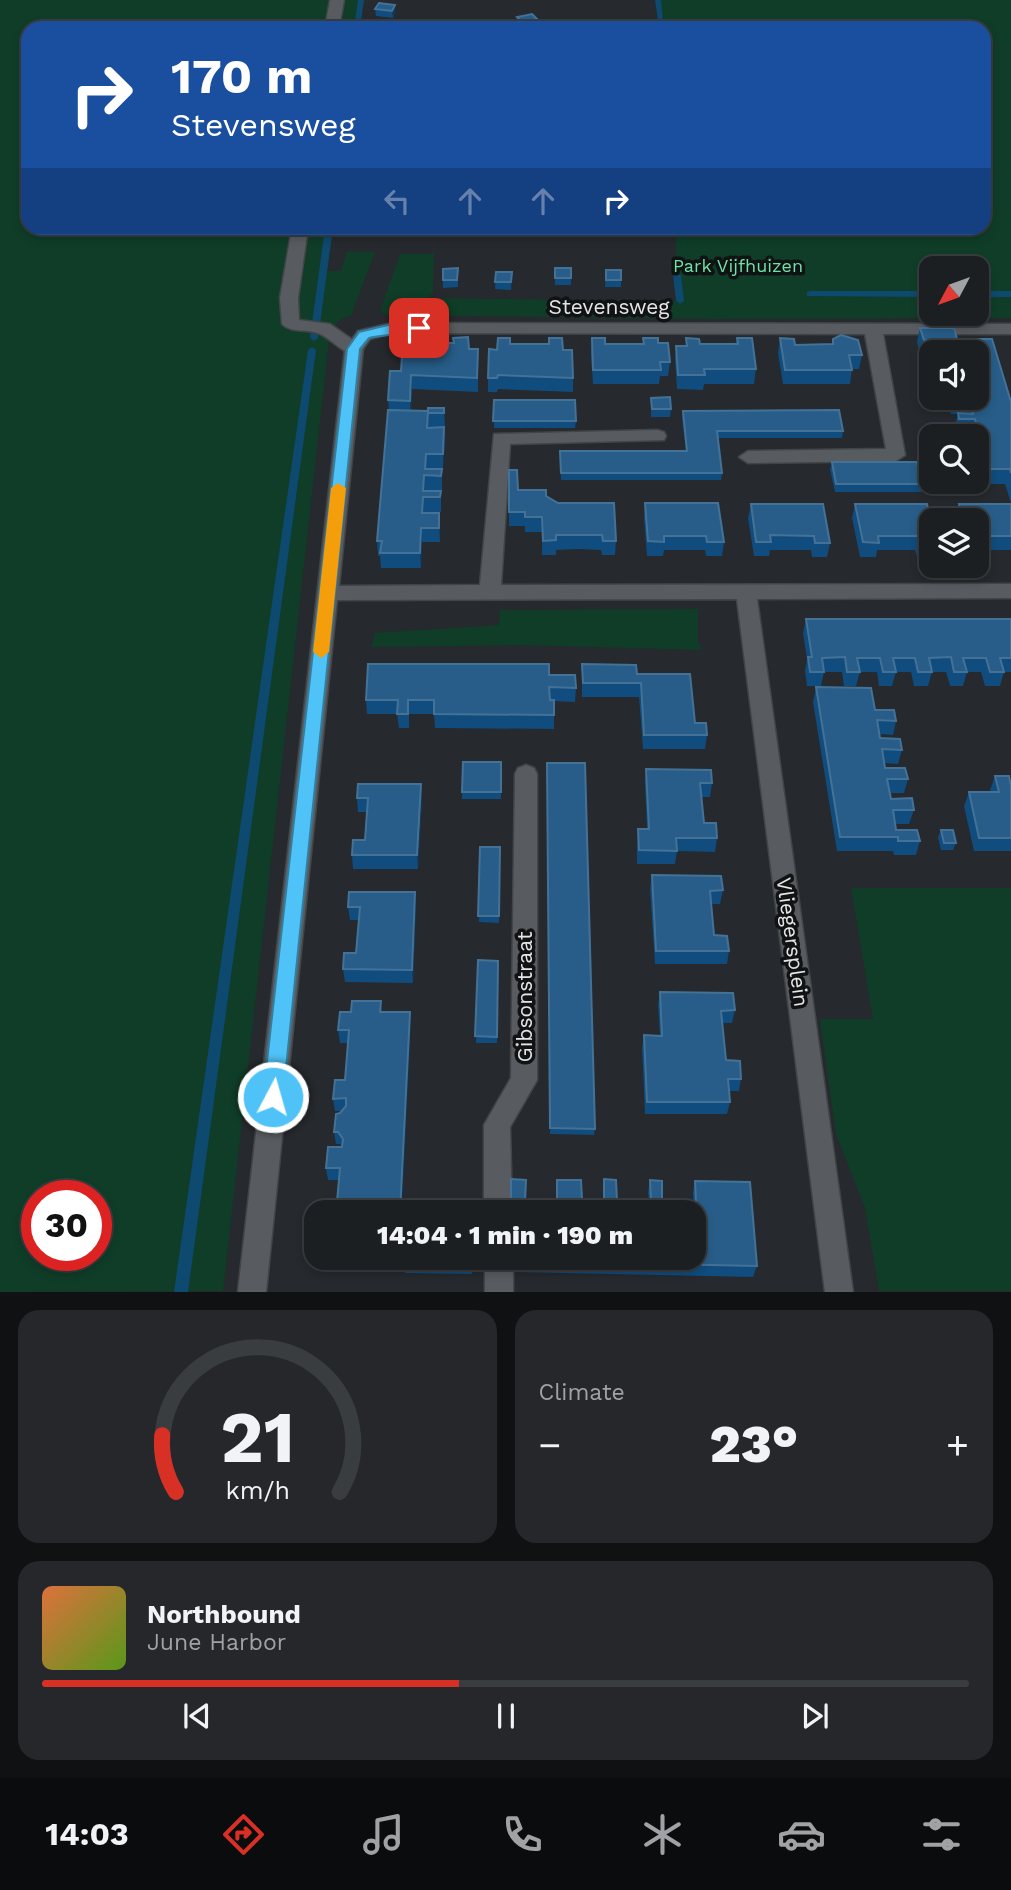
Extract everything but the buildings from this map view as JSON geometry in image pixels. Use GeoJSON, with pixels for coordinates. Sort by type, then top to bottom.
{"type":"FeatureCollection","features":[{"type":"Feature","properties":{"kind":"street"},"geometry":{"type":"LineString","coordinates":[[333,21],[337,0]]}},
{"type":"Feature","properties":{"kind":"street"},"geometry":{"type":"LineString","coordinates":[[252,1292],[354,349],[324,328],[291,324],[289,298],[299,235]]}},
{"type":"Feature","properties":{"kind":"street","name":"Stevensweg"},"geometry":{"type":"LineString","coordinates":[[354,349],[364,335],[392,328],[1011,330]]}},
{"type":"Feature","properties":{"kind":"street"},"geometry":{"type":"LineString","coordinates":[[748,457],[896,455],[873,329]]}},
{"type":"Feature","properties":{"kind":"street"},"geometry":{"type":"LineString","coordinates":[[490,593],[501,438],[657,436]]}},
{"type":"Feature","properties":{"kind":"street","name":"Vliegersplein"},"geometry":{"type":"LineString","coordinates":[[746,592],[839,1292]]}},
{"type":"Feature","properties":{"kind":"street"},"geometry":{"type":"LineString","coordinates":[[327,593],[1011,592]]}},
{"type":"Feature","properties":{"kind":"street","name":"Gibsonstraat"},"geometry":{"type":"LineString","coordinates":[[498,1200],[497,1125],[524,1080],[526,775]]}},
{"type":"Feature","properties":{"kind":"street"},"geometry":{"type":"LineString","coordinates":[[499,1270],[499,1292]]}},
{"type":"Feature","properties":{"kind":"green space"},"geometry":{"type":"Polygon","coordinates":[[[0,0],[360,0],[357,21],[21,21],[21,235],[329,235],[325,271],[341,271],[347,252],[375,252],[351,316],[341,319],[330,331],[223,1291],[0,1292],[0,0]]]}},
{"type":"Feature","properties":{"kind":"green space","name":"Park Vijfhuizen"},"geometry":{"type":"Polygon","coordinates":[[[658,0],[1011,0],[1011,318],[989,318],[989,256],[919,256],[919,318],[386,315],[380,311],[400,254],[434,254],[433,293],[428,298],[676,301],[676,235],[991,235],[991,21],[661,21],[658,0]]]}},
{"type":"Feature","properties":{"kind":"green space"},"geometry":{"type":"Polygon","coordinates":[[[698,609],[698,642],[702,650],[520,645],[371,647],[375,633],[499,625],[500,610],[698,609]]]}},
{"type":"Feature","properties":{"kind":"green space"},"geometry":{"type":"Polygon","coordinates":[[[851,888],[1011,888],[1011,1291],[879,1291],[865,1208],[836,1134],[820,1019],[873,1019],[851,888]]]}},
{"type":"Feature","properties":{"kind":"waterway"},"geometry":{"type":"LineString","coordinates":[[358,21],[361,0]]}},
{"type":"Feature","properties":{"kind":"waterway"},"geometry":{"type":"LineString","coordinates":[[658,0],[661,21]]}},
{"type":"Feature","properties":{"kind":"waterway"},"geometry":{"type":"LineString","coordinates":[[314,338],[328,235]]}},
{"type":"Feature","properties":{"kind":"waterway"},"geometry":{"type":"LineString","coordinates":[[677,275],[680,301]]}},
{"type":"Feature","properties":{"kind":"waterway"},"geometry":{"type":"LineString","coordinates":[[810,294],[919,294]]}},
{"type":"Feature","properties":{"kind":"waterway"},"geometry":{"type":"LineString","coordinates":[[989,294],[1011,294]]}},
{"type":"Feature","properties":{"kind":"waterway"},"geometry":{"type":"LineString","coordinates":[[181,1292],[312,350]]}},
{"type":"Feature","properties":{"kind":"slow traffic"},"geometry":{"type":"LineString","coordinates":[[321,652],[338,488]]}},
{"type":"Feature","properties":{"kind":"route"},"geometry":{"type":"LineString","coordinates":[[273,1097],[354,349],[364,335],[392,328],[419,328]]}}]}
